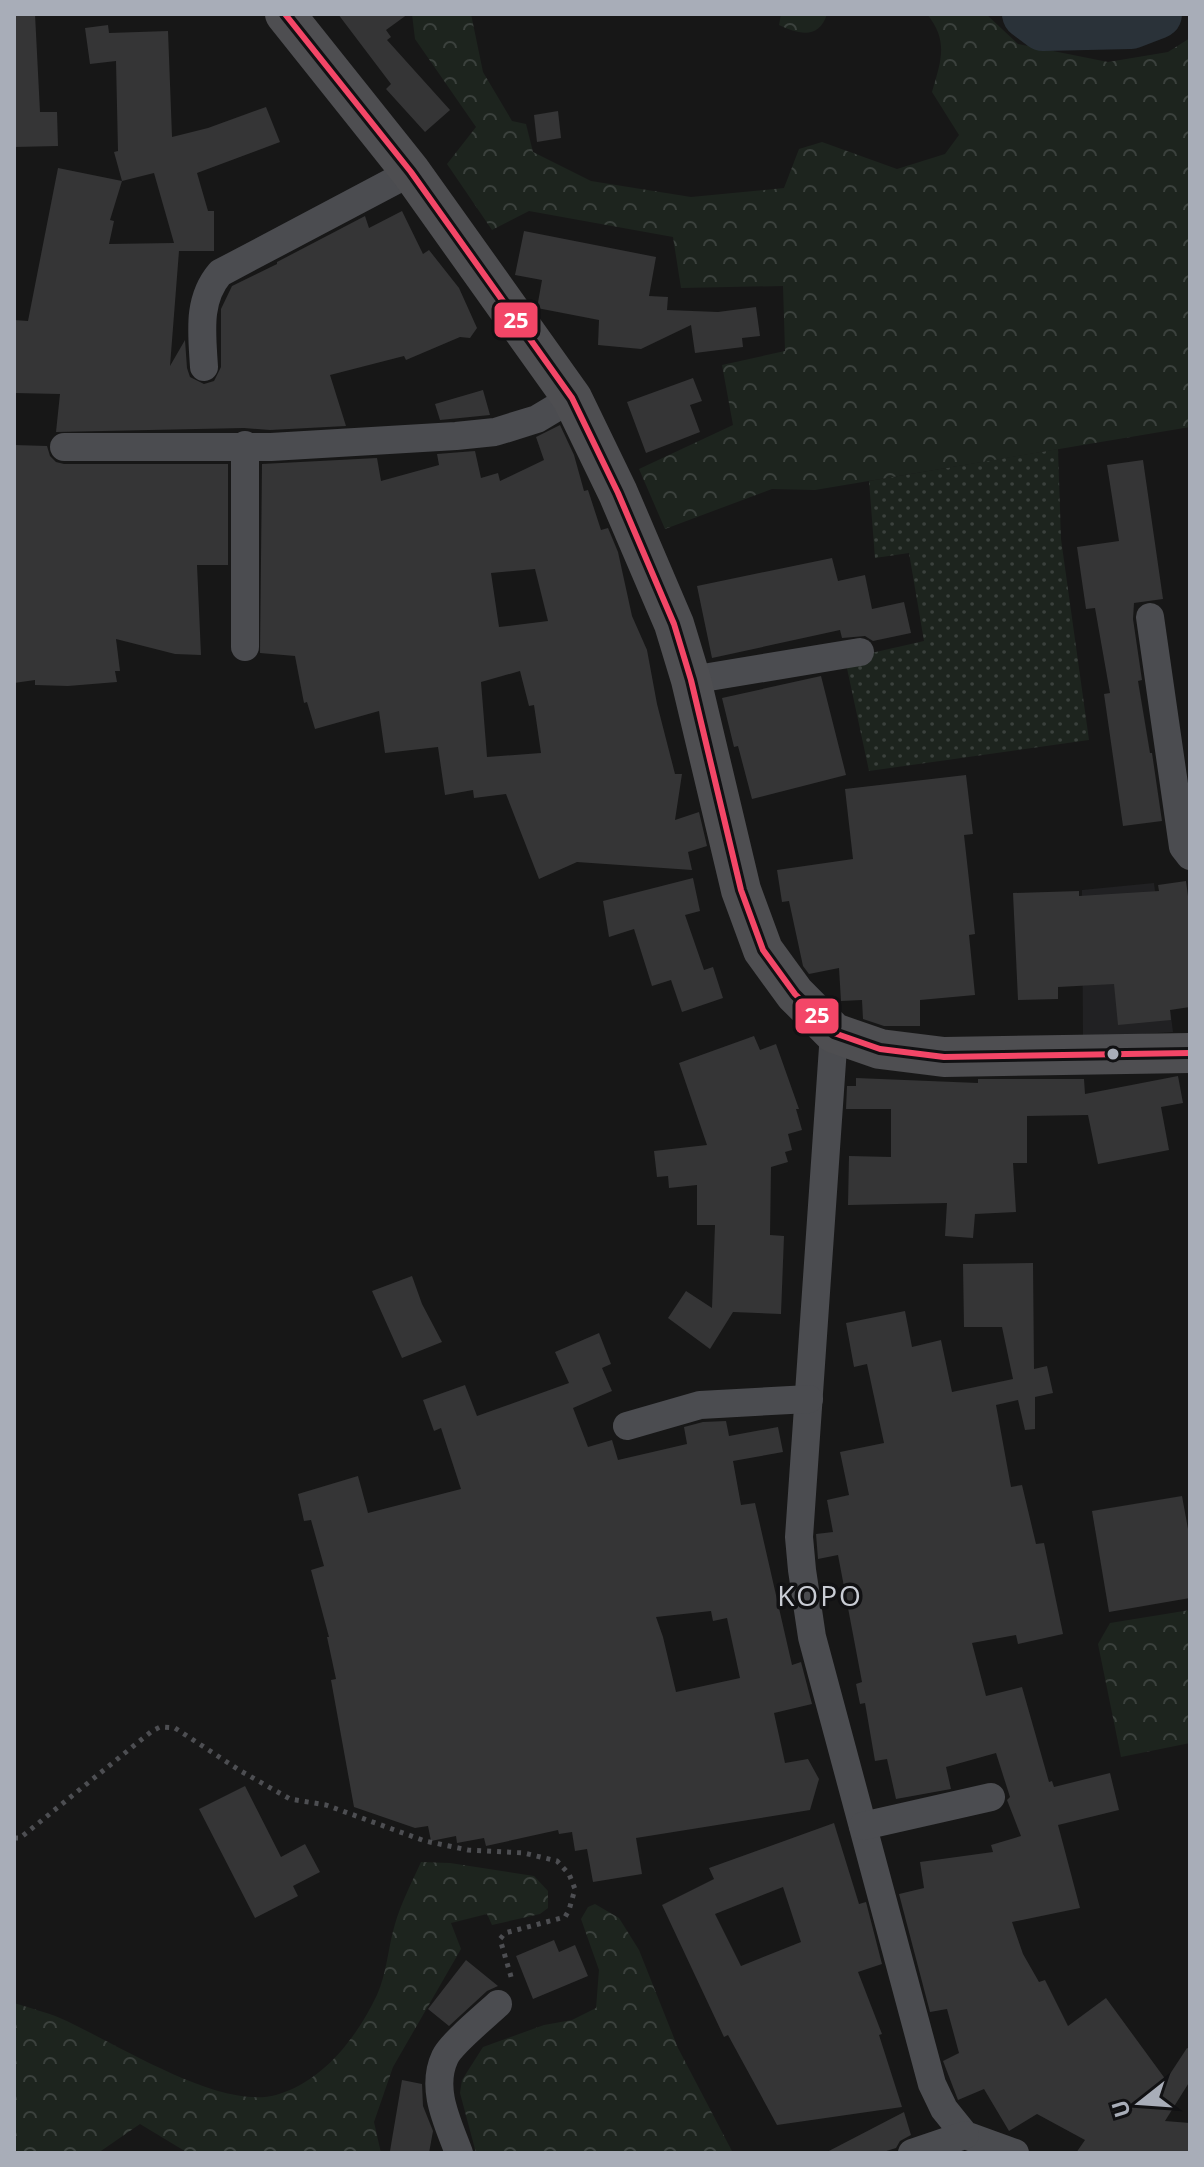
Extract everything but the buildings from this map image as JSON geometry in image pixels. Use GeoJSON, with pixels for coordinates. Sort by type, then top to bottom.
{"type":"FeatureCollection","features":[{"type":"Feature","properties":{"kind":"highway"},"geometry":{"type":"LineString","coordinates":[[285,14],[411,172],[572,398],[618,493],[674,624],[691,680],[741,890],[763,950],[795,994],[834,1033],[880,1049],[944,1057],[1190,1053]]}},
{"type":"Feature","properties":{"kind":"street"},"geometry":{"type":"LineString","coordinates":[[204,367],[204,302],[209,286],[220,273],[411,172]]}},
{"type":"Feature","properties":{"kind":"street"},"geometry":{"type":"LineString","coordinates":[[64,447],[271,447],[495,432],[537,419],[572,398]]}},
{"type":"Feature","properties":{"kind":"street"},"geometry":{"type":"LineString","coordinates":[[245,445],[245,647]]}},
{"type":"Feature","properties":{"kind":"street"},"geometry":{"type":"LineString","coordinates":[[1150,617],[1183,847],[1190,856]]}},
{"type":"Feature","properties":{"kind":"street"},"geometry":{"type":"LineString","coordinates":[[691,680],[860,652]]}},
{"type":"Feature","properties":{"kind":"street"},"geometry":{"type":"LineString","coordinates":[[834,1033],[799,1537],[812,1637],[932,2084],[944,2109],[965,2135],[1015,2153]]}},
{"type":"Feature","properties":{"kind":"street"},"geometry":{"type":"LineString","coordinates":[[627,1426],[700,1405],[809,1399]]}},
{"type":"Feature","properties":{"kind":"street"},"geometry":{"type":"LineString","coordinates":[[863,1826],[991,1797]]}},
{"type":"Feature","properties":{"kind":"street"},"geometry":{"type":"LineString","coordinates":[[459,2153],[441,2104],[439,2079],[446,2055],[498,2004]]}},
{"type":"Feature","properties":{"kind":"street"},"geometry":{"type":"LineString","coordinates":[[912,2153],[965,2135]]}},
{"type":"Feature","properties":{"kind":"path"},"geometry":{"type":"LineString","coordinates":[[14,1838],[20,1838],[152,1731],[160,1727],[175,1728],[290,1799],[326,1805],[425,1841],[468,1850],[524,1853],[557,1861],[569,1874],[575,1889],[569,1910],[565,1917],[505,1933],[500,1939],[512,1980],[509,1991],[498,2004]]}},
{"type":"Feature","properties":{"kind":"shaded area"},"geometry":{"type":"Polygon","coordinates":[[[1154,883],[1173,1032],[1083,1038],[1082,890],[1154,883]]]}},
{"type":"Feature","properties":{"kind":"green space"},"geometry":{"type":"Polygon","coordinates":[[[412,14],[471,14],[483,72],[512,121],[526,124],[533,152],[591,181],[691,197],[784,188],[799,149],[822,142],[897,169],[945,154],[959,135],[932,92],[941,42],[927,14],[986,14],[1018,44],[1108,62],[1168,52],[1190,38],[1190,427],[815,490],[772,489],[665,529],[639,469],[733,425],[722,365],[785,351],[783,286],[681,288],[673,237],[529,211],[492,230],[447,164],[476,127],[415,39],[412,14]]]}},
{"type":"Feature","properties":{"kind":"green space"},"geometry":{"type":"Polygon","coordinates":[[[781,14],[827,14],[819,28],[807,33],[779,25],[781,14]]]}},
{"type":"Feature","properties":{"kind":"green space"},"geometry":{"type":"Polygon","coordinates":[[[1058,449],[1061,539],[1089,740],[869,771],[845,659],[924,641],[909,553],[875,558],[869,481],[1058,449]]]}},
{"type":"Feature","properties":{"kind":"green space"},"geometry":{"type":"Polygon","coordinates":[[[1190,1610],[1190,1743],[1121,1757],[1098,1644],[1110,1623],[1190,1610]]]}},
{"type":"Feature","properties":{"kind":"green space"},"geometry":{"type":"Polygon","coordinates":[[[421,1862],[450,1863],[534,1876],[548,1891],[548,1908],[540,1914],[492,1925],[487,1914],[451,1923],[461,1949],[393,2067],[374,2122],[381,2153],[188,2153],[140,2124],[98,2153],[14,2153],[14,2003],[60,2018],[197,2084],[253,2097],[276,2095],[293,2089],[323,2069],[349,2042],[369,2011],[380,1987],[397,1916],[421,1862]]]}},
{"type":"Feature","properties":{"kind":"green space"},"geometry":{"type":"Polygon","coordinates":[[[595,1904],[619,1918],[639,1950],[678,2048],[733,2153],[476,2153],[460,2093],[462,2080],[483,2047],[544,2025],[572,2020],[596,2008],[599,1970],[581,1919],[588,1907],[595,1904]]]}},
{"type":"Feature","properties":{"kind":"waterway"},"geometry":{"type":"LineString","coordinates":[[1027,14],[1043,26],[1131,24],[1157,14]]}},
{"type":"Feature","properties":{"kind":"transit line","name":"25"},"geometry":{"type":"LineString","coordinates":[[285,14],[411,172],[572,398],[618,493],[674,624],[691,680],[741,890],[763,950],[795,994],[834,1033],[880,1049],[944,1057],[1190,1053]]}},
{"type":"Feature","properties":{"kind":"district","name":"KOPO"},"geometry":{"type":"Point","coordinates":[820,1596]}}]}
